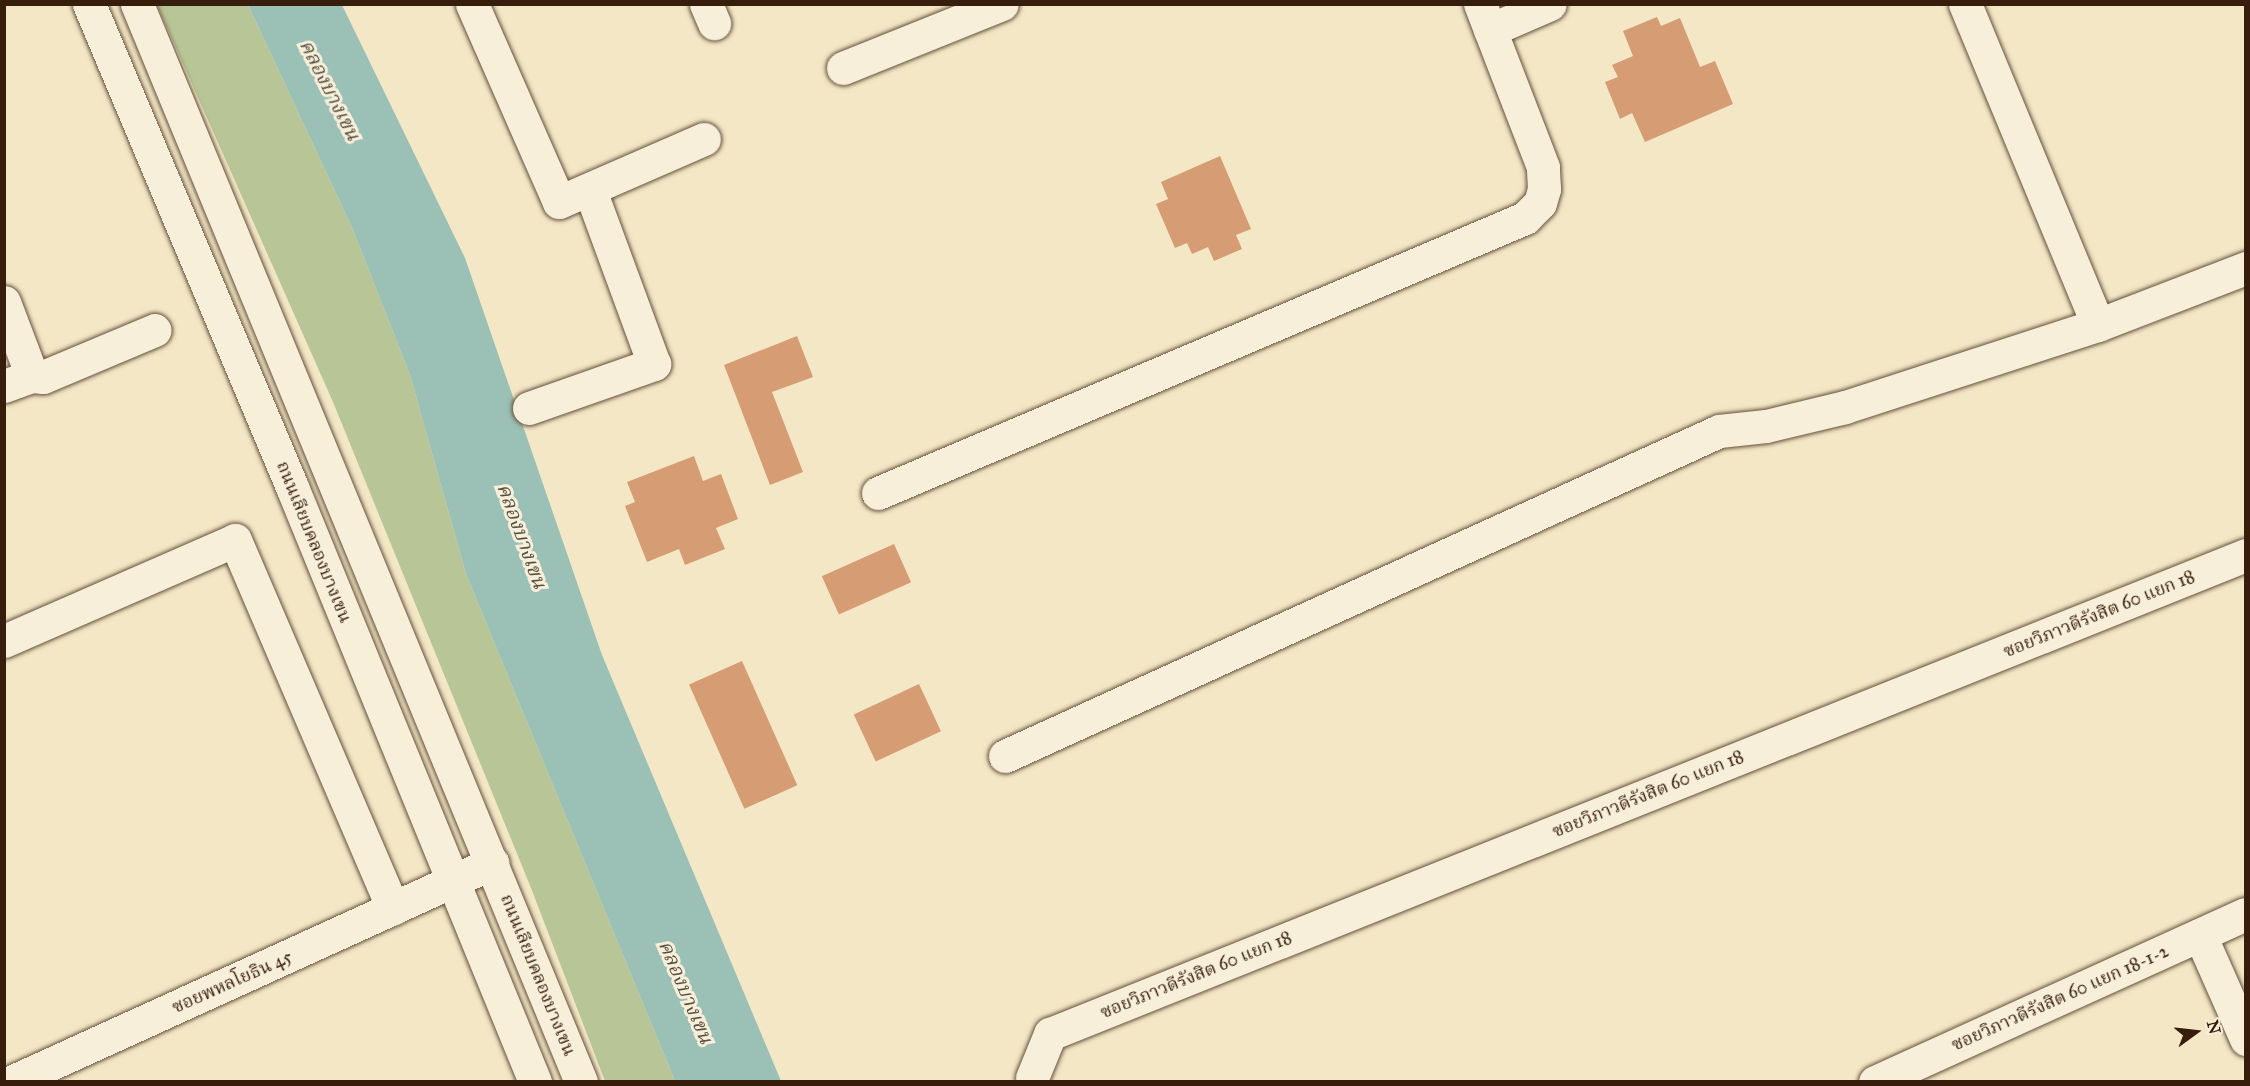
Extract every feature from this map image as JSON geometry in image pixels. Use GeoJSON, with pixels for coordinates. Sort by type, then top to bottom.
{"type":"FeatureCollection","features":[{"type":"Feature","properties":{"kind":"street","name":"ถนนเลียบคลองบางเขน"},"geometry":{"type":"LineString","coordinates":[[89,4],[221,316],[535,1082]]}},
{"type":"Feature","properties":{"kind":"street","name":"ถนนเลียบคลองบางเขน"},"geometry":{"type":"LineString","coordinates":[[137,4],[581,1082]]}},
{"type":"Feature","properties":{"kind":"street"},"geometry":{"type":"LineString","coordinates":[[472,4],[559,202],[704,139]]}},
{"type":"Feature","properties":{"kind":"street"},"geometry":{"type":"LineString","coordinates":[[843,68],[1002,4]]}},
{"type":"Feature","properties":{"kind":"street"},"geometry":{"type":"LineString","coordinates":[[878,493],[1525,218],[1540,203],[1544,189],[1543,167],[1485,17],[1550,4]]}},
{"type":"Feature","properties":{"kind":"street"},"geometry":{"type":"LineString","coordinates":[[1965,4],[2098,324]]}},
{"type":"Feature","properties":{"kind":"street"},"geometry":{"type":"LineString","coordinates":[[529,408],[654,364],[590,190]]}},
{"type":"Feature","properties":{"kind":"street"},"geometry":{"type":"LineString","coordinates":[[1005,756],[1719,431],[1766,426],[1845,407],[2098,324],[2246,268]]}},
{"type":"Feature","properties":{"kind":"street"},"geometry":{"type":"LineString","coordinates":[[4,302],[18,381],[43,377],[155,330]]}},
{"type":"Feature","properties":{"kind":"street"},"geometry":{"type":"LineString","coordinates":[[4,641],[235,540],[393,909]]}},
{"type":"Feature","properties":{"kind":"street","name":"ซอยวิภาวดีรังสิต 60 แยก 18"},"geometry":{"type":"LineString","coordinates":[[1032,1078],[1050,1034],[2246,555]]}},
{"type":"Feature","properties":{"kind":"street","name":"ซอยพหลโยธิน 45"},"geometry":{"type":"LineString","coordinates":[[11,1082],[492,862]]}},
{"type":"Feature","properties":{"kind":"street","name":"ซอยวิภาวดีรังสิต 60 แยก 18-1-2"},"geometry":{"type":"LineString","coordinates":[[1875,1082],[2246,915]]}},
{"type":"Feature","properties":{"kind":"street"},"geometry":{"type":"LineString","coordinates":[[2200,935],[2246,1040]]}},
{"type":"Feature","properties":{"kind":"green space"},"geometry":{"type":"Polygon","coordinates":[[[157,5],[248,5],[353,230],[410,375],[466,574],[675,1081],[605,1081],[531,888],[333,402],[157,5]]]}},
{"type":"Feature","properties":{"kind":"water","name":"คลองบางเขน"},"geometry":{"type":"Polygon","coordinates":[[[248,5],[342,5],[465,258],[602,655],[781,1081],[675,1081],[466,574],[410,375],[353,230],[248,5]]]}},
{"type":"Feature","properties":{"kind":"building"},"geometry":{"type":"Polygon","coordinates":[[[1657,17],[1661,26],[1680,18],[1700,67],[1715,61],[1733,104],[1645,142],[1632,113],[1620,119],[1605,82],[1618,77],[1612,65],[1633,56],[1623,31],[1657,17]]]}},
{"type":"Feature","properties":{"kind":"building"},"geometry":{"type":"Polygon","coordinates":[[[1220,156],[1251,229],[1236,235],[1242,249],[1214,261],[1208,247],[1192,254],[1187,243],[1175,248],[1156,204],[1168,199],[1161,182],[1220,156]]]}},
{"type":"Feature","properties":{"kind":"building"},"geometry":{"type":"Polygon","coordinates":[[[797,336],[813,377],[772,392],[803,472],[770,485],[724,365],[797,336]]]}},
{"type":"Feature","properties":{"kind":"building"},"geometry":{"type":"Polygon","coordinates":[[[694,456],[703,481],[721,474],[738,519],[716,528],[725,549],[685,565],[679,549],[647,562],[625,506],[635,502],[627,482],[694,456]]]}},
{"type":"Feature","properties":{"kind":"building"},"geometry":{"type":"Polygon","coordinates":[[[894,544],[911,582],[839,615],[822,576],[894,544]]]}},
{"type":"Feature","properties":{"kind":"building"},"geometry":{"type":"Polygon","coordinates":[[[742,661],[797,785],[744,809],[689,685],[742,661]]]}},
{"type":"Feature","properties":{"kind":"building"},"geometry":{"type":"Polygon","coordinates":[[[919,684],[941,731],[876,762],[854,714],[919,684]]]}}]}
